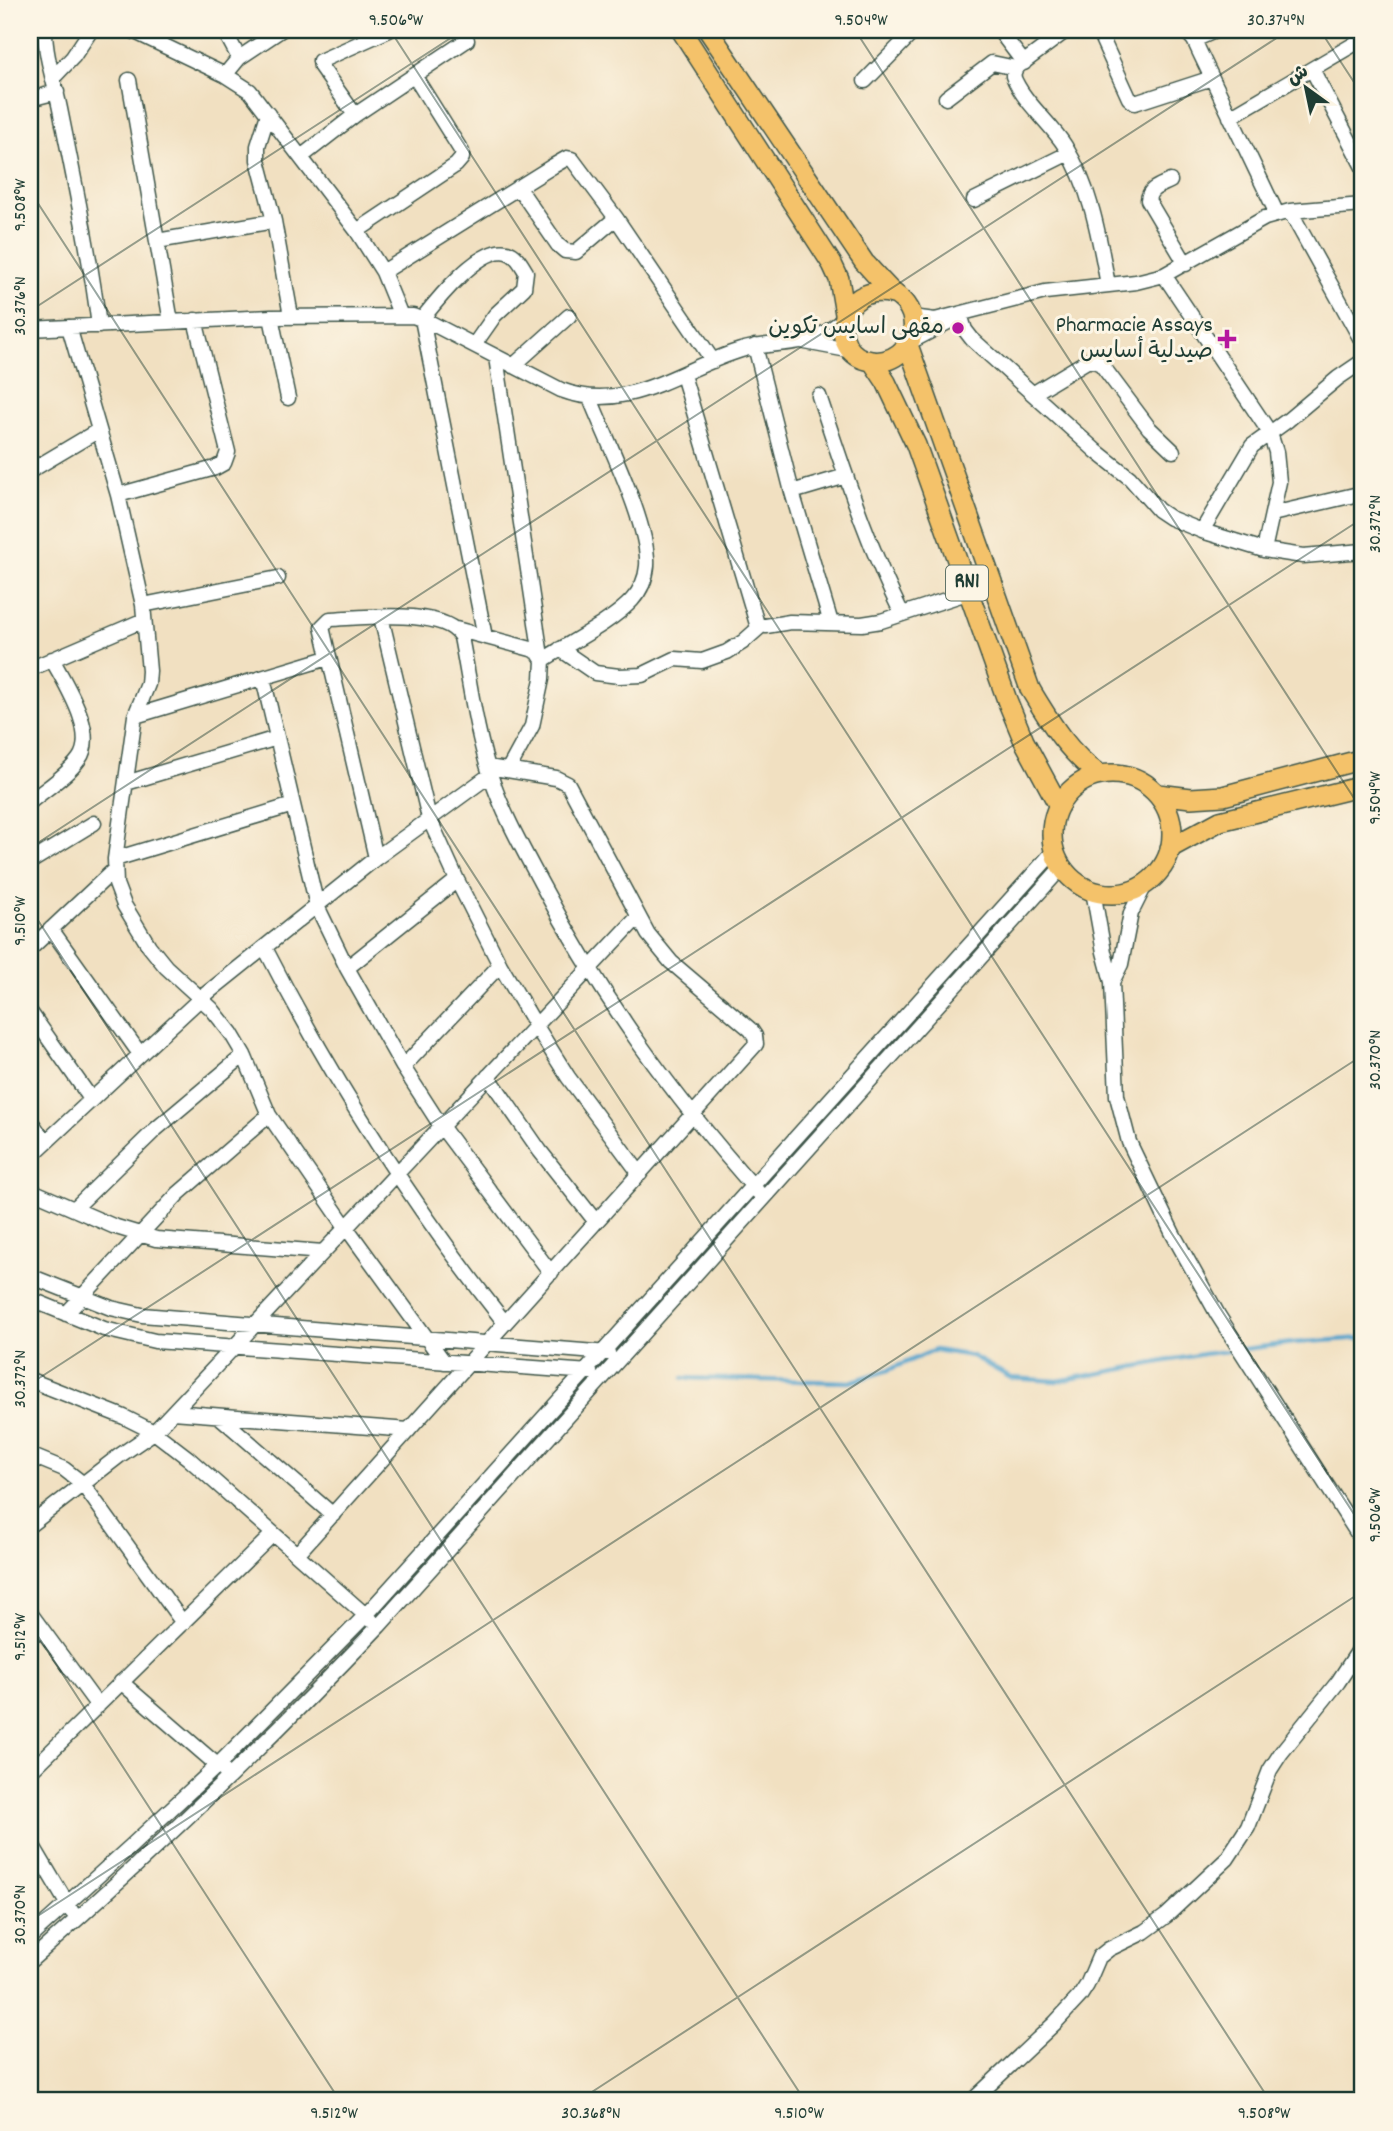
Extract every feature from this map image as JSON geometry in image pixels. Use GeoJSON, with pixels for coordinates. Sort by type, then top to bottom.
{"type":"FeatureCollection","features":[{"type":"Feature","properties":{"kind":"highway"},"geometry":{"type":"LineString","coordinates":[[681,30],[832,264],[839,279],[845,337],[853,351],[873,361],[886,361],[899,355],[909,343]]}},
{"type":"Feature","properties":{"kind":"highway"},"geometry":{"type":"LineString","coordinates":[[708,30],[829,213],[864,262],[907,304],[912,317]]}},
{"type":"Feature","properties":{"kind":"highway"},"geometry":{"type":"LineString","coordinates":[[844,317],[859,296],[881,291],[893,293]]}},
{"type":"Feature","properties":{"kind":"highway","name":"RN1"},"geometry":{"type":"LineString","coordinates":[[912,317],[914,330],[909,343],[1030,689],[1051,724],[1081,762],[1100,775]]}},
{"type":"Feature","properties":{"kind":"highway","name":"RN1"},"geometry":{"type":"LineString","coordinates":[[873,361],[916,444],[990,654],[1024,741],[1059,806]]}},
{"type":"Feature","properties":{"kind":"highway"},"geometry":{"type":"LineString","coordinates":[[1158,794],[1191,799],[1223,796],[1363,759]]}},
{"type":"Feature","properties":{"kind":"highway"},"geometry":{"type":"LineString","coordinates":[[1121,774],[1141,781],[1158,794],[1170,820],[1170,848],[1161,867],[1146,883],[1120,893],[1106,894],[1093,891],[1074,881],[1058,859],[1052,825],[1059,806],[1070,792],[1084,781],[1100,775],[1121,774]]}},
{"type":"Feature","properties":{"kind":"highway"},"geometry":{"type":"LineString","coordinates":[[1170,848],[1220,821],[1363,786]]}},
{"type":"Feature","properties":{"kind":"street"},"geometry":{"type":"LineString","coordinates":[[45,30],[45,46],[94,284],[99,326]]}},
{"type":"Feature","properties":{"kind":"street"},"geometry":{"type":"LineString","coordinates":[[30,99],[55,85],[91,30]]}},
{"type":"Feature","properties":{"kind":"street"},"geometry":{"type":"LineString","coordinates":[[131,30],[225,75],[250,92],[357,231],[383,272],[401,316]]}},
{"type":"Feature","properties":{"kind":"street"},"geometry":{"type":"LineString","coordinates":[[224,30],[239,58]]}},
{"type":"Feature","properties":{"kind":"street"},"geometry":{"type":"LineString","coordinates":[[225,75],[239,58],[281,30]]}},
{"type":"Feature","properties":{"kind":"street"},"geometry":{"type":"LineString","coordinates":[[355,116],[321,67],[320,61],[389,30]]}},
{"type":"Feature","properties":{"kind":"street"},"geometry":{"type":"LineString","coordinates":[[865,81],[915,30]]}},
{"type":"Feature","properties":{"kind":"street"},"geometry":{"type":"LineString","coordinates":[[999,30],[1020,65]]}},
{"type":"Feature","properties":{"kind":"street"},"geometry":{"type":"LineString","coordinates":[[1067,30],[1020,65],[1013,72],[1014,80],[1045,118],[1082,177],[1096,222],[1108,285]]}},
{"type":"Feature","properties":{"kind":"street"},"geometry":{"type":"LineString","coordinates":[[1098,30],[1129,98],[1135,103],[1212,78]]}},
{"type":"Feature","properties":{"kind":"street"},"geometry":{"type":"LineString","coordinates":[[1217,30],[1189,35],[1230,117],[1284,213],[1363,343]]}},
{"type":"Feature","properties":{"kind":"street"},"geometry":{"type":"LineString","coordinates":[[1230,117],[1363,39]]}},
{"type":"Feature","properties":{"kind":"street"},"geometry":{"type":"LineString","coordinates":[[301,157],[355,116],[467,40]]}},
{"type":"Feature","properties":{"kind":"street"},"geometry":{"type":"LineString","coordinates":[[30,50],[45,46]]}},
{"type":"Feature","properties":{"kind":"street"},"geometry":{"type":"LineString","coordinates":[[946,98],[992,63],[1020,65]]}},
{"type":"Feature","properties":{"kind":"street"},"geometry":{"type":"LineString","coordinates":[[1312,69],[1363,167]]}},
{"type":"Feature","properties":{"kind":"street"},"geometry":{"type":"LineString","coordinates":[[357,231],[456,165],[462,158],[461,152],[415,77]]}},
{"type":"Feature","properties":{"kind":"street"},"geometry":{"type":"LineString","coordinates":[[130,80],[171,322]]}},
{"type":"Feature","properties":{"kind":"street"},"geometry":{"type":"LineString","coordinates":[[268,114],[258,146],[258,160],[274,221],[291,317]]}},
{"type":"Feature","properties":{"kind":"street"},"geometry":{"type":"LineString","coordinates":[[974,200],[1069,153]]}},
{"type":"Feature","properties":{"kind":"street"},"geometry":{"type":"LineString","coordinates":[[383,272],[518,187],[567,158],[572,159],[616,218],[713,361]]}},
{"type":"Feature","properties":{"kind":"street"},"geometry":{"type":"LineString","coordinates":[[1170,181],[1152,189],[1148,201],[1186,264]]}},
{"type":"Feature","properties":{"kind":"street"},"geometry":{"type":"LineString","coordinates":[[518,187],[565,251],[576,252],[616,218]]}},
{"type":"Feature","properties":{"kind":"street"},"geometry":{"type":"LineString","coordinates":[[912,317],[929,320],[1045,292],[1136,282],[1164,275],[1238,233],[1284,213],[1363,205]]}},
{"type":"Feature","properties":{"kind":"street"},"geometry":{"type":"LineString","coordinates":[[157,241],[274,221]]}},
{"type":"Feature","properties":{"kind":"street"},"geometry":{"type":"LineString","coordinates":[[474,345],[495,315],[524,288],[526,272],[515,256],[505,251],[488,255],[471,266],[422,319],[485,637]]}},
{"type":"Feature","properties":{"kind":"street"},"geometry":{"type":"LineString","coordinates":[[1164,275],[1270,433],[1276,452],[1279,482],[1264,550]]}},
{"type":"Feature","properties":{"kind":"street"},"geometry":{"type":"LineString","coordinates":[[909,343],[960,314]]}},
{"type":"Feature","properties":{"kind":"street"},"geometry":{"type":"LineString","coordinates":[[960,314],[965,330],[972,339],[1096,451],[1130,478],[1158,510],[1170,518],[1264,550],[1303,556],[1363,551]]}},
{"type":"Feature","properties":{"kind":"street"},"geometry":{"type":"LineString","coordinates":[[30,329],[271,317],[401,316],[422,319],[561,390],[590,397],[612,397],[683,375],[755,346],[817,337],[844,317]]}},
{"type":"Feature","properties":{"kind":"street"},"geometry":{"type":"LineString","coordinates":[[513,366],[569,316]]}},
{"type":"Feature","properties":{"kind":"street"},"geometry":{"type":"LineString","coordinates":[[271,317],[288,398]]}},
{"type":"Feature","properties":{"kind":"street"},"geometry":{"type":"LineString","coordinates":[[118,495],[215,468],[224,463],[228,452],[195,320]]}},
{"type":"Feature","properties":{"kind":"street"},"geometry":{"type":"LineString","coordinates":[[69,327],[118,495],[144,613],[149,671],[148,684],[135,716],[115,864],[116,884],[124,905],[143,937],[166,967],[222,1021],[244,1055],[269,1115],[444,1362]]}},
{"type":"Feature","properties":{"kind":"street"},"geometry":{"type":"LineString","coordinates":[[800,341],[853,351]]}},
{"type":"Feature","properties":{"kind":"street"},"geometry":{"type":"LineString","coordinates":[[755,346],[792,492],[831,623]]}},
{"type":"Feature","properties":{"kind":"street"},"geometry":{"type":"LineString","coordinates":[[496,357],[542,658],[542,679],[531,726],[508,770]]}},
{"type":"Feature","properties":{"kind":"street"},"geometry":{"type":"LineString","coordinates":[[1034,393],[1087,361],[1094,360],[1101,364],[1149,428],[1173,451]]}},
{"type":"Feature","properties":{"kind":"street"},"geometry":{"type":"LineString","coordinates":[[1202,531],[1247,451],[1363,361]]}},
{"type":"Feature","properties":{"kind":"street"},"geometry":{"type":"LineString","coordinates":[[683,375],[754,620],[761,626]]}},
{"type":"Feature","properties":{"kind":"street"},"geometry":{"type":"LineString","coordinates":[[819,396],[876,560],[902,614]]}},
{"type":"Feature","properties":{"kind":"street"},"geometry":{"type":"LineString","coordinates":[[542,658],[620,611],[642,586],[647,566],[646,543],[590,397]]}},
{"type":"Feature","properties":{"kind":"street"},"geometry":{"type":"LineString","coordinates":[[30,471],[99,430]]}},
{"type":"Feature","properties":{"kind":"street"},"geometry":{"type":"LineString","coordinates":[[792,492],[846,476]]}},
{"type":"Feature","properties":{"kind":"street"},"geometry":{"type":"LineString","coordinates":[[1272,514],[1363,493]]}},
{"type":"Feature","properties":{"kind":"street"},"geometry":{"type":"LineString","coordinates":[[30,669],[144,613],[278,578]]}},
{"type":"Feature","properties":{"kind":"street"},"geometry":{"type":"LineString","coordinates":[[560,649],[595,673],[642,675],[675,659],[702,661],[727,652],[761,626],[790,622],[862,624],[970,592]]}},
{"type":"Feature","properties":{"kind":"street"},"geometry":{"type":"LineString","coordinates":[[376,858],[321,631],[327,620],[381,617],[425,619],[531,649],[542,658]]}},
{"type":"Feature","properties":{"kind":"street"},"geometry":{"type":"LineString","coordinates":[[381,617],[429,818],[457,880],[500,965],[536,1026],[582,1097],[640,1174]]}},
{"type":"Feature","properties":{"kind":"street"},"geometry":{"type":"LineString","coordinates":[[456,629],[461,636],[489,771],[528,858],[588,969],[665,1081],[764,1199]]}},
{"type":"Feature","properties":{"kind":"street"},"geometry":{"type":"LineString","coordinates":[[135,716],[328,658]]}},
{"type":"Feature","properties":{"kind":"street"},"geometry":{"type":"LineString","coordinates":[[30,800],[78,762],[84,752],[80,713],[52,659]]}},
{"type":"Feature","properties":{"kind":"street"},"geometry":{"type":"LineString","coordinates":[[263,678],[317,906],[347,968],[403,1067],[441,1126],[551,1273]]}},
{"type":"Feature","properties":{"kind":"street"},"geometry":{"type":"LineString","coordinates":[[126,783],[278,738]]}},
{"type":"Feature","properties":{"kind":"street"},"geometry":{"type":"LineString","coordinates":[[30,1157],[201,998],[489,771],[508,770],[556,778],[572,789],[648,934],[671,962],[751,1030],[755,1036],[753,1048],[297,1554]]}},
{"type":"Feature","properties":{"kind":"street"},"geometry":{"type":"LineString","coordinates":[[30,949],[115,864],[293,805]]}},
{"type":"Feature","properties":{"kind":"street"},"geometry":{"type":"LineString","coordinates":[[30,862],[94,823]]}},
{"type":"Feature","properties":{"kind":"street"},"geometry":{"type":"LineString","coordinates":[[30,1937],[217,1766],[366,1615],[753,1186],[1058,859]]}},
{"type":"Feature","properties":{"kind":"street"},"geometry":{"type":"LineString","coordinates":[[30,1961],[142,1862],[300,1709],[379,1626],[764,1199],[1058,859]]}},
{"type":"Feature","properties":{"kind":"street"},"geometry":{"type":"LineString","coordinates":[[347,968],[457,880]]}},
{"type":"Feature","properties":{"kind":"street"},"geometry":{"type":"LineString","coordinates":[[1112,982],[1121,964],[1131,913],[1146,883]]}},
{"type":"Feature","properties":{"kind":"street"},"geometry":{"type":"LineString","coordinates":[[1093,891],[1112,982],[1114,1055],[1117,1096],[1122,1119],[1152,1191],[1218,1315],[1363,1542]]}},
{"type":"Feature","properties":{"kind":"street"},"geometry":{"type":"LineString","coordinates":[[30,1525],[82,1483],[154,1432],[638,917]]}},
{"type":"Feature","properties":{"kind":"street"},"geometry":{"type":"LineString","coordinates":[[51,929],[140,1054]]}},
{"type":"Feature","properties":{"kind":"street"},"geometry":{"type":"LineString","coordinates":[[265,948],[327,1064],[396,1175],[505,1323]]}},
{"type":"Feature","properties":{"kind":"street"},"geometry":{"type":"LineString","coordinates":[[403,1067],[500,965]]}},
{"type":"Feature","properties":{"kind":"street"},"geometry":{"type":"LineString","coordinates":[[30,1012],[91,1099]]}},
{"type":"Feature","properties":{"kind":"street"},"geometry":{"type":"LineString","coordinates":[[75,1209],[156,1129],[244,1055]]}},
{"type":"Feature","properties":{"kind":"street"},"geometry":{"type":"LineString","coordinates":[[488,1076],[540,1151],[596,1222]]}},
{"type":"Feature","properties":{"kind":"street"},"geometry":{"type":"LineString","coordinates":[[66,1314],[205,1169],[269,1115]]}},
{"type":"Feature","properties":{"kind":"street"},"geometry":{"type":"LineString","coordinates":[[30,1120],[46,1142]]}},
{"type":"Feature","properties":{"kind":"street"},"geometry":{"type":"LineString","coordinates":[[30,1190],[140,1234],[176,1242],[323,1252]]}},
{"type":"Feature","properties":{"kind":"street"},"geometry":{"type":"LineString","coordinates":[[30,1276],[111,1308],[142,1315],[623,1354]]}},
{"type":"Feature","properties":{"kind":"street"},"geometry":{"type":"LineString","coordinates":[[30,1299],[104,1329],[138,1338],[606,1374]]}},
{"type":"Feature","properties":{"kind":"street"},"geometry":{"type":"LineString","coordinates":[[30,1380],[124,1417],[154,1432],[188,1458],[379,1626]]}},
{"type":"Feature","properties":{"kind":"street"},"geometry":{"type":"LineString","coordinates":[[173,1412],[409,1430]]}},
{"type":"Feature","properties":{"kind":"street"},"geometry":{"type":"LineString","coordinates":[[219,1416],[332,1515]]}},
{"type":"Feature","properties":{"kind":"street"},"geometry":{"type":"LineString","coordinates":[[30,1455],[64,1469],[82,1483],[183,1623]]}},
{"type":"Feature","properties":{"kind":"street"},"geometry":{"type":"LineString","coordinates":[[30,1772],[274,1534]]}},
{"type":"Feature","properties":{"kind":"street"},"geometry":{"type":"LineString","coordinates":[[30,1613],[98,1706]]}},
{"type":"Feature","properties":{"kind":"street"},"geometry":{"type":"LineString","coordinates":[[972,2101],[1080,1996],[1100,1957],[1166,1916],[1227,1859],[1248,1826],[1270,1770],[1338,1682],[1363,1644]]}},
{"type":"Feature","properties":{"kind":"street"},"geometry":{"type":"LineString","coordinates":[[121,1682],[230,1776]]}},
{"type":"Feature","properties":{"kind":"street"},"geometry":{"type":"LineString","coordinates":[[30,1840],[77,1920]]}},
{"type":"Feature","properties":{"kind":"waterway"},"geometry":{"type":"LineString","coordinates":[[683,1378],[850,1382],[888,1370],[935,1350],[972,1356],[1011,1378],[1058,1381],[1203,1354],[1363,1338]]}},
{"type":"Feature","properties":{"kind":"place","name":"مقهى اسايس تكوين"},"geometry":{"type":"Point","coordinates":[958,328]}},
{"type":"Feature","properties":{"kind":"place","name":"Pharmacie Assays صيدلية أسايس"},"geometry":{"type":"Point","coordinates":[1227,339]}}]}
